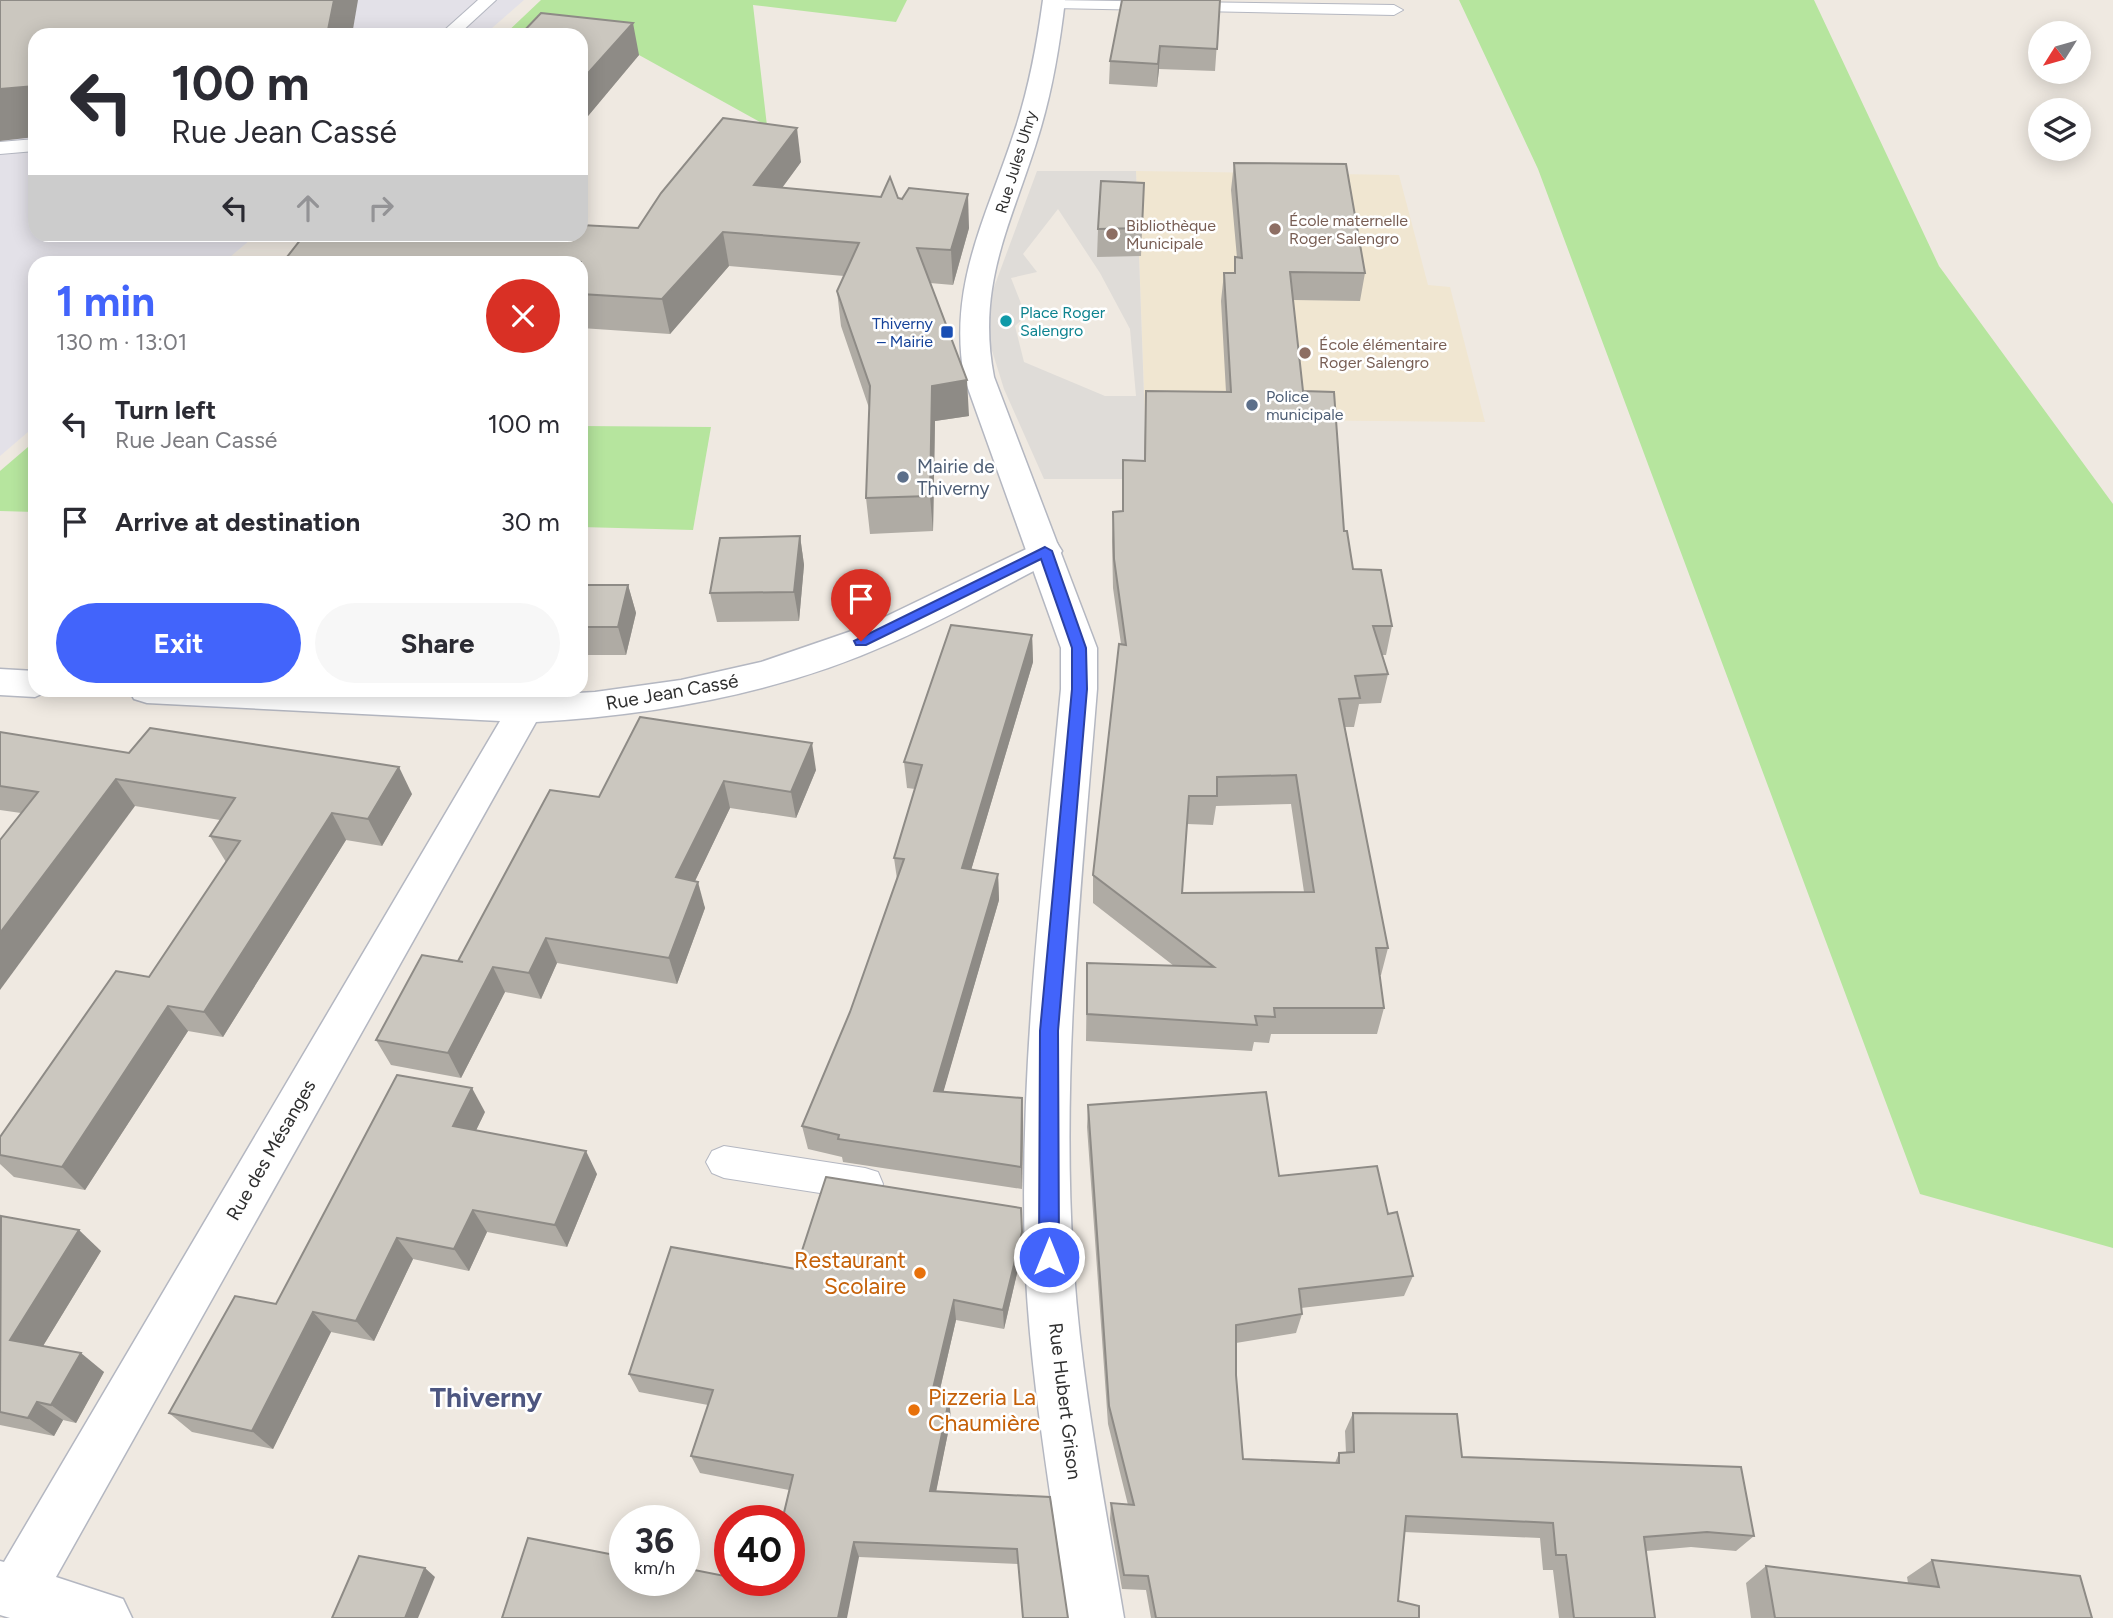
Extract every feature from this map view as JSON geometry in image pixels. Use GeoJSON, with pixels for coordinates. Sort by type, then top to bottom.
{"type":"FeatureCollection","features":[{"type":"Feature","properties":{"kind":"street","name":"Rue Jules Uhry"},"geometry":{"type":"LineString","coordinates":[[971,321],[984,256],[1028,128],[1054,1]]}},
{"type":"Feature","properties":{"kind":"street","name":"Rue Hubert Grison"},"geometry":{"type":"LineString","coordinates":[[971,321],[972,346],[979,377],[1072,623],[1080,662],[1032,1210],[1049,1257],[1062,1392],[1096,1618]]}},
{"type":"Feature","properties":{"kind":"street","name":"Rue Jean Cassé"},"geometry":{"type":"LineString","coordinates":[[286,697],[525,709],[596,705],[681,693],[804,662],[878,635],[1045,551]]}},
{"type":"Feature","properties":{"kind":"street"},"geometry":{"type":"LineString","coordinates":[[0,682],[28,684]]}},
{"type":"Feature","properties":{"kind":"street","name":"Rue des Mésanges"},"geometry":{"type":"LineString","coordinates":[[8,1590],[525,709]]}},
{"type":"Feature","properties":{"kind":"street"},"geometry":{"type":"LineString","coordinates":[[8,1590],[104,1618]]}},
{"type":"Feature","properties":{"kind":"lane"},"geometry":{"type":"LineString","coordinates":[[456,28],[488,0]]}},
{"type":"Feature","properties":{"kind":"lane"},"geometry":{"type":"LineString","coordinates":[[1054,1],[1394,10]]}},
{"type":"Feature","properties":{"kind":"lane"},"geometry":{"type":"LineString","coordinates":[[0,148],[28,146]]}},
{"type":"Feature","properties":{"kind":"lane"},"geometry":{"type":"LineString","coordinates":[[724,1162],[895,1189]]}},
{"type":"Feature","properties":{"kind":"shaded area"},"geometry":{"type":"Polygon","coordinates":[[[0,0],[524,0],[492,28],[28,28],[28,242],[248,242],[231,256],[28,256],[28,432],[0,456],[0,0]]]}},
{"type":"Feature","properties":{"kind":"shaded area","name":"Place Roger Salengro"},"geometry":{"type":"Polygon","coordinates":[[[1037,171],[1136,171],[1147,479],[1044,479],[1004,389],[989,341],[993,290],[1037,171]],[[1058,209],[1023,254],[1037,272],[1011,278],[1026,316],[1015,326],[1024,362],[1105,396],[1136,396],[1130,329],[1100,273],[1058,209]]]}},
{"type":"Feature","properties":{"kind":"shaded area"},"geometry":{"type":"Polygon","coordinates":[[[1136,171],[1399,175],[1428,285],[1450,287],[1485,422],[1145,419],[1136,171]]]}},
{"type":"Feature","properties":{"kind":"green space"},"geometry":{"type":"Polygon","coordinates":[[[541,0],[907,0],[896,22],[753,5],[767,126],[639,55],[588,50],[588,28],[511,28],[541,0]]]}},
{"type":"Feature","properties":{"kind":"green space"},"geometry":{"type":"Polygon","coordinates":[[[1459,0],[1814,0],[1939,266],[2113,504],[2113,1248],[1920,1194],[1538,169],[1459,0]]]}},
{"type":"Feature","properties":{"kind":"green space"},"geometry":{"type":"Polygon","coordinates":[[[588,426],[711,427],[693,530],[588,527],[588,426]]]}},
{"type":"Feature","properties":{"kind":"green space"},"geometry":{"type":"Polygon","coordinates":[[[28,447],[28,512],[0,511],[0,471],[28,447]]]}},
{"type":"Feature","properties":{"kind":"building"},"geometry":{"type":"Polygon","coordinates":[[[0,0],[334,0],[328,28],[28,28],[28,87],[0,89],[0,0]]]}},
{"type":"Feature","properties":{"kind":"building"},"geometry":{"type":"Polygon","coordinates":[[[1122,0],[1220,0],[1217,49],[1160,46],[1158,64],[1110,61],[1122,0]]]}},
{"type":"Feature","properties":{"kind":"building"},"geometry":{"type":"Polygon","coordinates":[[[541,13],[633,23],[588,73],[588,28],[527,28],[541,13]]]}},
{"type":"Feature","properties":{"kind":"building"},"geometry":{"type":"Polygon","coordinates":[[[723,118],[797,128],[754,185],[881,197],[890,177],[898,198],[902,199],[909,188],[968,194],[951,250],[917,248],[967,380],[932,386],[930,496],[866,498],[870,386],[837,291],[859,243],[723,232],[662,299],[588,294],[588,256],[288,256],[299,242],[588,242],[588,225],[638,228],[661,193],[723,118]]]}},
{"type":"Feature","properties":{"kind":"building"},"geometry":{"type":"Polygon","coordinates":[[[1234,163],[1346,164],[1365,273],[1290,272],[1303,391],[1334,392],[1344,531],[1347,531],[1353,569],[1381,570],[1392,626],[1373,626],[1388,674],[1355,676],[1360,698],[1339,699],[1388,948],[1376,948],[1384,1008],[1274,1008],[1275,1017],[1255,1016],[1257,1025],[1087,1014],[1087,963],[1214,967],[1093,875],[1119,644],[1126,645],[1114,559],[1113,512],[1123,511],[1123,460],[1145,461],[1146,391],[1231,392],[1224,273],[1235,273],[1235,257],[1242,258],[1234,163]],[[1296,775],[1217,777],[1217,796],[1189,796],[1182,893],[1314,892],[1296,775]]]}},
{"type":"Feature","properties":{"kind":"building"},"geometry":{"type":"Polygon","coordinates":[[[1101,181],[1144,183],[1142,228],[1098,229],[1101,181]]]}},
{"type":"Feature","properties":{"kind":"building"},"geometry":{"type":"Polygon","coordinates":[[[800,536],[794,592],[710,593],[720,538],[800,536]]]}},
{"type":"Feature","properties":{"kind":"building"},"geometry":{"type":"Polygon","coordinates":[[[588,585],[628,585],[618,627],[588,627],[588,585]]]}},
{"type":"Feature","properties":{"kind":"building"},"geometry":{"type":"Polygon","coordinates":[[[951,625],[1032,635],[962,868],[998,874],[934,1091],[1022,1098],[1021,1167],[838,1139],[839,1135],[802,1126],[850,1012],[904,859],[894,858],[922,765],[904,762],[951,625]]]}},
{"type":"Feature","properties":{"kind":"building"},"geometry":{"type":"Polygon","coordinates":[[[640,717],[812,743],[791,792],[724,781],[676,877],[698,882],[669,958],[546,938],[529,973],[493,967],[448,1053],[376,1040],[422,955],[463,962],[458,961],[550,790],[599,797],[640,717]]]}},
{"type":"Feature","properties":{"kind":"building"},"geometry":{"type":"Polygon","coordinates":[[[150,728],[399,767],[368,819],[332,813],[204,1012],[168,1006],[62,1167],[0,1155],[0,1137],[116,971],[149,977],[240,841],[210,836],[235,798],[116,779],[0,933],[0,840],[38,792],[0,786],[0,732],[129,753],[150,728]]]}},
{"type":"Feature","properties":{"kind":"building"},"geometry":{"type":"Polygon","coordinates":[[[397,1075],[472,1088],[453,1126],[586,1151],[555,1225],[473,1210],[454,1249],[397,1238],[356,1321],[313,1312],[252,1431],[169,1413],[235,1296],[276,1304],[397,1075]]]}},
{"type":"Feature","properties":{"kind":"building"},"geometry":{"type":"Polygon","coordinates":[[[1266,1092],[1279,1176],[1377,1166],[1388,1214],[1397,1212],[1413,1276],[1299,1289],[1302,1314],[1236,1325],[1236,1375],[1243,1459],[1339,1463],[1339,1453],[1354,1452],[1353,1413],[1457,1414],[1462,1457],[1741,1467],[1754,1536],[1707,1532],[1644,1537],[1655,1618],[1574,1618],[1566,1555],[1556,1555],[1553,1523],[1406,1516],[1398,1601],[1419,1606],[1419,1618],[1156,1618],[1148,1576],[1124,1575],[1111,1503],[1134,1505],[1109,1406],[1088,1105],[1266,1092]]]}},
{"type":"Feature","properties":{"kind":"building"},"geometry":{"type":"Polygon","coordinates":[[[826,1177],[1021,1208],[1022,1232],[1003,1310],[954,1300],[931,1397],[949,1400],[930,1491],[1050,1497],[1068,1618],[1023,1618],[1017,1549],[854,1542],[838,1618],[502,1618],[528,1538],[609,1554],[609,1596],[700,1596],[700,1571],[714,1574],[714,1596],[805,1596],[805,1505],[786,1505],[793,1475],[691,1456],[713,1390],[629,1374],[671,1247],[796,1269],[826,1177]]]}},
{"type":"Feature","properties":{"kind":"building"},"geometry":{"type":"Polygon","coordinates":[[[1,1216],[79,1230],[10,1340],[81,1353],[51,1405],[37,1402],[28,1418],[0,1412],[1,1216]]]}},
{"type":"Feature","properties":{"kind":"building"},"geometry":{"type":"Polygon","coordinates":[[[359,1556],[425,1568],[405,1618],[332,1618],[359,1556]]]}},
{"type":"Feature","properties":{"kind":"building"},"geometry":{"type":"Polygon","coordinates":[[[1932,1560],[2080,1576],[2092,1618],[1775,1618],[1766,1566],[1939,1587],[1932,1560]]]}},
{"type":"Feature","properties":{"kind":"place","name":"École maternelle Roger Salengro"},"geometry":{"type":"Point","coordinates":[1275,229]}},
{"type":"Feature","properties":{"kind":"place","name":"Bibliothèque Municipale"},"geometry":{"type":"Point","coordinates":[1112,234]}},
{"type":"Feature","properties":{"kind":"place","name":"Place Roger Salengro"},"geometry":{"type":"Point","coordinates":[1006,321]}},
{"type":"Feature","properties":{"kind":"place","name":"Thiverny – Mairie"},"geometry":{"type":"Point","coordinates":[947,332]}},
{"type":"Feature","properties":{"kind":"place","name":"École élémentaire Roger Salengro"},"geometry":{"type":"Point","coordinates":[1305,353]}},
{"type":"Feature","properties":{"kind":"place","name":"Police municipale"},"geometry":{"type":"Point","coordinates":[1252,405]}},
{"type":"Feature","properties":{"kind":"place","name":"Mairie de Thiverny"},"geometry":{"type":"Point","coordinates":[903,477]}},
{"type":"Feature","properties":{"kind":"place","name":"Restaurant Scolaire"},"geometry":{"type":"Point","coordinates":[920,1273]}},
{"type":"Feature","properties":{"kind":"place","name":"Pizzeria La Chaumière"},"geometry":{"type":"Point","coordinates":[914,1410]}},
{"type":"Feature","properties":{"kind":"district","name":"Thiverny"},"geometry":{"type":"Point","coordinates":[486,1397]}},
{"type":"Feature","properties":{"kind":"route"},"geometry":{"type":"LineString","coordinates":[[861,641],[912,619],[1045,551],[1072,623],[1080,662],[1049,1031],[1049,1257]]}}]}
